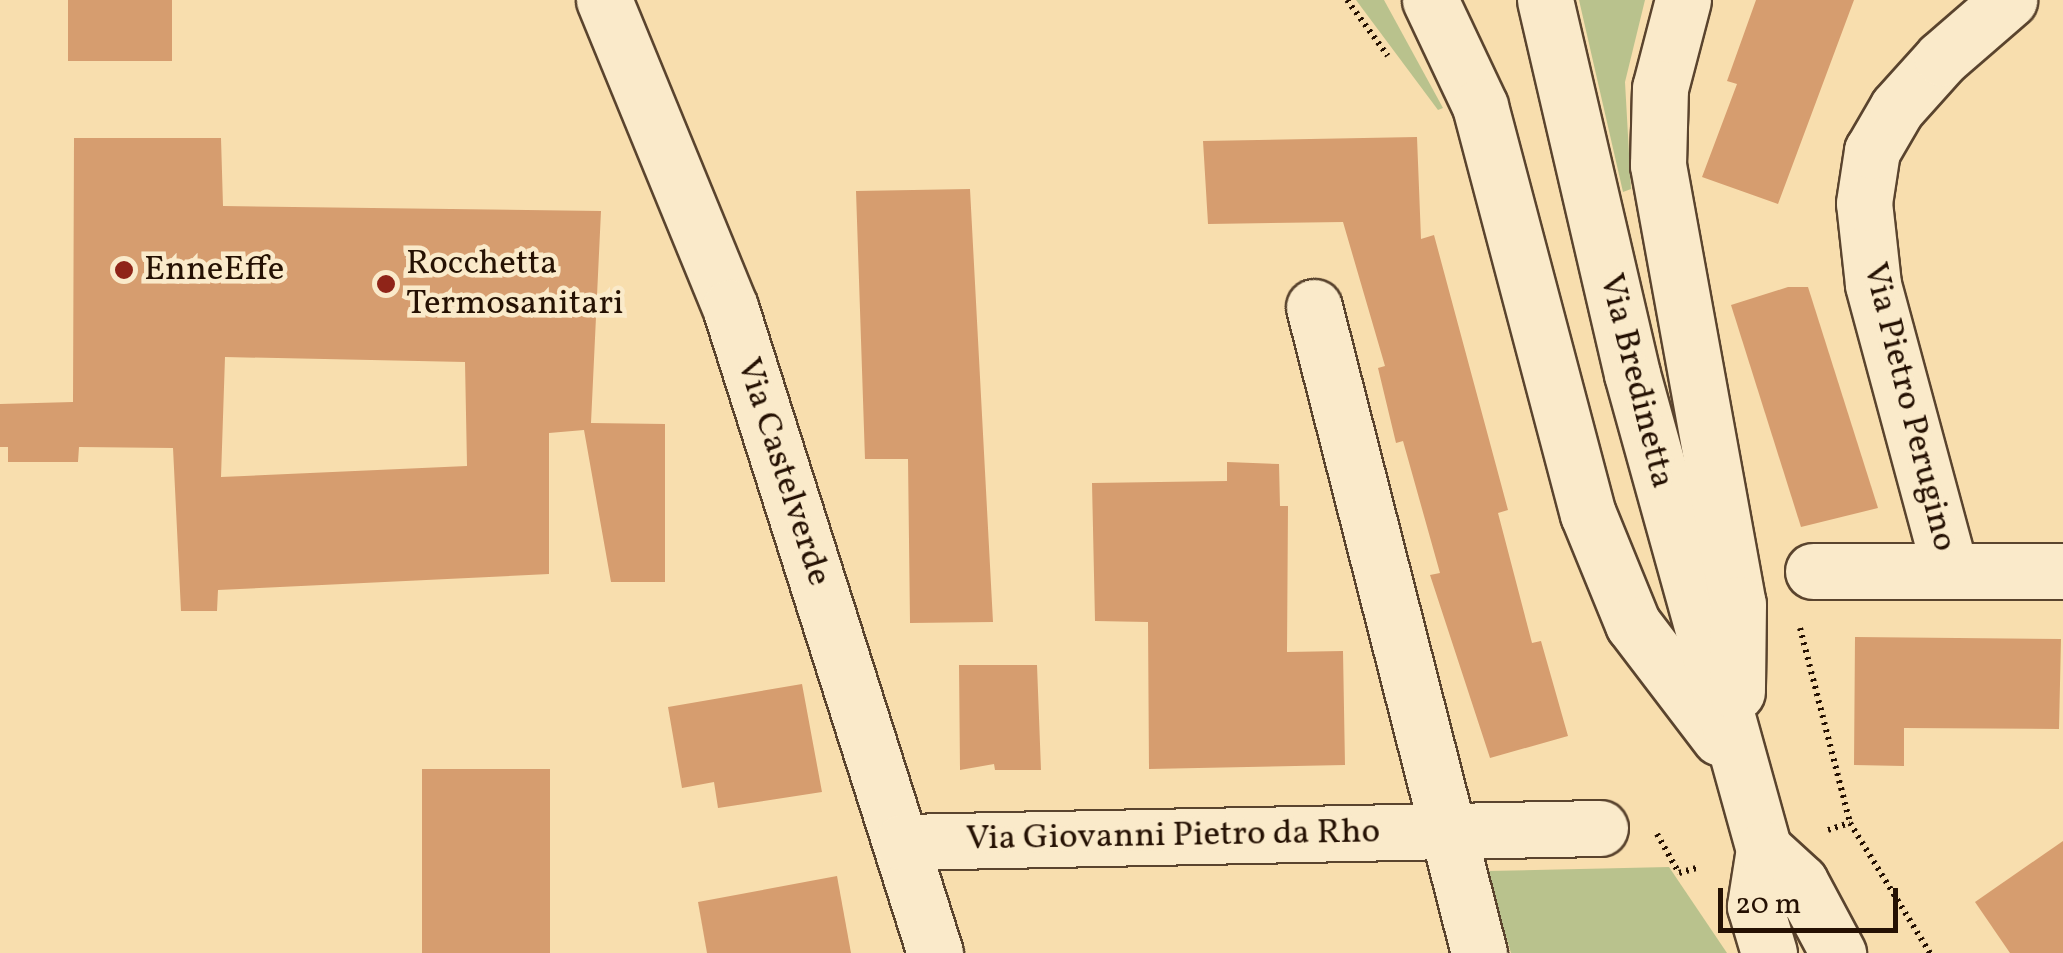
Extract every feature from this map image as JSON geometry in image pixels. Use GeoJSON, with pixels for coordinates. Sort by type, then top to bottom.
{"type":"FeatureCollection","features":[{"type":"Feature","properties":{"kind":"street","name":"Via Castelverde"},"geometry":{"type":"LineString","coordinates":[[604,0],[730,307],[936,953]]}},
{"type":"Feature","properties":{"kind":"street"},"geometry":{"type":"LineString","coordinates":[[1430,0],[1480,106],[1588,514],[1632,624],[1736,760]]}},
{"type":"Feature","properties":{"kind":"street","name":"Via Bredinetta"},"geometry":{"type":"LineString","coordinates":[[1544,0],[1632,374],[1736,760],[1764,849]]}},
{"type":"Feature","properties":{"kind":"street"},"geometry":{"type":"LineString","coordinates":[[1683,0],[1660,88],[1658,165],[1738,604],[1736,760]]}},
{"type":"Feature","properties":{"kind":"street","name":"Via Pietro Perugino"},"geometry":{"type":"LineString","coordinates":[[1950,570],[1873,284],[1864,202],[1872,150],[1898,108],[1942,58],[2009,0]]}},
{"type":"Feature","properties":{"kind":"street"},"geometry":{"type":"LineString","coordinates":[[1314,307],[1443,830],[1479,953]]}},
{"type":"Feature","properties":{"kind":"street"},"geometry":{"type":"LineString","coordinates":[[1804,589],[1950,570],[2063,571]]}},
{"type":"Feature","properties":{"kind":"street","name":"Via Giovanni Pietro da Rho"},"geometry":{"type":"LineString","coordinates":[[902,842],[1600,828]]}},
{"type":"Feature","properties":{"kind":"street"},"geometry":{"type":"LineString","coordinates":[[1764,849],[1755,906],[1769,953]]}},
{"type":"Feature","properties":{"kind":"street"},"geometry":{"type":"LineString","coordinates":[[1764,849],[1800,882],[1838,953]]}},
{"type":"Feature","properties":{"kind":"path"},"geometry":{"type":"LineString","coordinates":[[1804,589],[1850,823],[1930,953]]}},
{"type":"Feature","properties":{"kind":"green space"},"geometry":{"type":"Polygon","coordinates":[[[1356,0],[1384,0],[1443,108],[1438,110],[1356,0]]]}},
{"type":"Feature","properties":{"kind":"green space"},"geometry":{"type":"Polygon","coordinates":[[[1579,0],[1645,0],[1625,82],[1631,189],[1623,192],[1579,0]]]}},
{"type":"Feature","properties":{"kind":"green space"},"geometry":{"type":"Polygon","coordinates":[[[1669,867],[1727,953],[1511,953],[1486,871],[1669,867]]]}},
{"type":"Feature","properties":{"kind":"building"},"geometry":{"type":"Polygon","coordinates":[[[68,0],[172,0],[172,61],[68,61],[68,0]]]}},
{"type":"Feature","properties":{"kind":"building"},"geometry":{"type":"Polygon","coordinates":[[[1756,0],[1854,0],[1778,204],[1702,177],[1737,84],[1727,81],[1756,0]]]}},
{"type":"Feature","properties":{"kind":"building"},"geometry":{"type":"Polygon","coordinates":[[[1417,137],[1421,239],[1434,235],[1508,510],[1498,513],[1532,643],[1541,641],[1568,736],[1490,758],[1430,575],[1440,573],[1403,441],[1396,443],[1378,368],[1385,366],[1343,222],[1208,224],[1203,141],[1417,137]]]}},
{"type":"Feature","properties":{"kind":"building"},"geometry":{"type":"Polygon","coordinates":[[[74,138],[221,138],[223,206],[601,211],[591,423],[665,424],[665,582],[611,582],[584,430],[549,433],[549,574],[218,590],[217,611],[181,611],[173,448],[79,447],[78,462],[8,462],[8,447],[0,447],[0,404],[73,402],[74,138]],[[225,357],[221,477],[467,466],[465,362],[225,357]]]}},
{"type":"Feature","properties":{"kind":"building"},"geometry":{"type":"Polygon","coordinates":[[[970,189],[993,622],[910,623],[908,459],[865,459],[856,191],[970,189]]]}},
{"type":"Feature","properties":{"kind":"building"},"geometry":{"type":"Polygon","coordinates":[[[1788,287],[1808,287],[1878,508],[1801,527],[1731,305],[1788,287]]]}},
{"type":"Feature","properties":{"kind":"building"},"geometry":{"type":"Polygon","coordinates":[[[1227,462],[1279,464],[1280,506],[1288,506],[1287,652],[1343,651],[1345,765],[1149,769],[1148,622],[1095,621],[1092,483],[1227,481],[1227,462]]]}},
{"type":"Feature","properties":{"kind":"building"},"geometry":{"type":"Polygon","coordinates":[[[1855,637],[2061,639],[2059,729],[1904,728],[1904,766],[1854,765],[1855,637]]]}},
{"type":"Feature","properties":{"kind":"building"},"geometry":{"type":"Polygon","coordinates":[[[959,665],[1037,665],[1041,770],[995,770],[994,764],[960,770],[959,665]]]}},
{"type":"Feature","properties":{"kind":"building"},"geometry":{"type":"Polygon","coordinates":[[[802,684],[822,792],[718,808],[714,782],[682,788],[668,707],[802,684]]]}},
{"type":"Feature","properties":{"kind":"building"},"geometry":{"type":"Polygon","coordinates":[[[422,769],[550,769],[550,953],[422,953],[422,769]]]}},
{"type":"Feature","properties":{"kind":"building"},"geometry":{"type":"Polygon","coordinates":[[[2063,841],[2063,953],[2010,953],[1975,902],[2063,841]]]}},
{"type":"Feature","properties":{"kind":"building"},"geometry":{"type":"Polygon","coordinates":[[[837,876],[851,953],[707,953],[698,902],[837,876]]]}},
{"type":"Feature","properties":{"kind":"place","name":"EnneEffe"},"geometry":{"type":"Point","coordinates":[124,270]}},
{"type":"Feature","properties":{"kind":"place","name":"Rocchetta Termosanitari"},"geometry":{"type":"Point","coordinates":[386,284]}}]}
